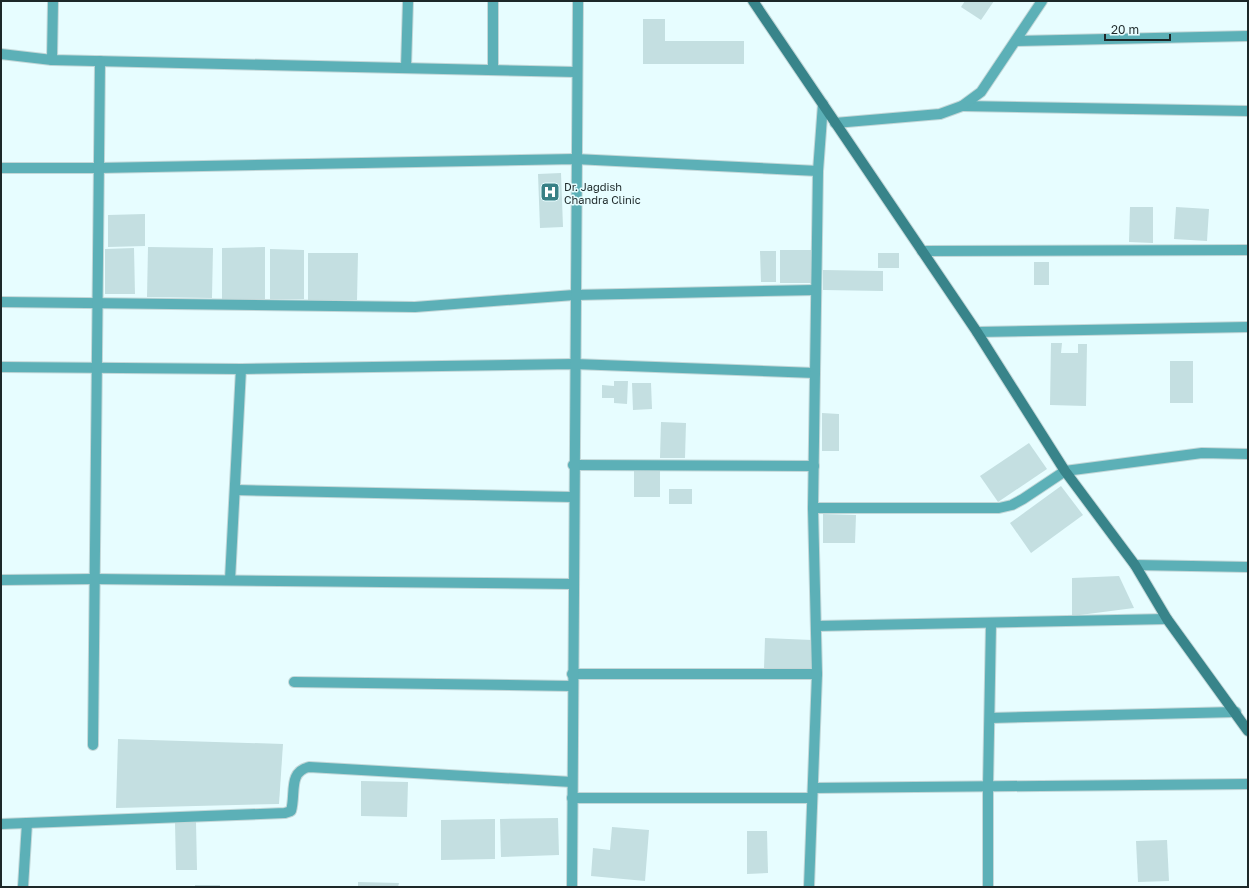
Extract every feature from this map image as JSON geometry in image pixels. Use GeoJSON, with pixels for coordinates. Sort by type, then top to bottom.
{"type":"FeatureCollection","features":[{"type":"Feature","properties":{"kind":"street"},"geometry":{"type":"LineString","coordinates":[[52,60],[53,1]]}},
{"type":"Feature","properties":{"kind":"street"},"geometry":{"type":"LineString","coordinates":[[406,68],[408,1]]}},
{"type":"Feature","properties":{"kind":"street"},"geometry":{"type":"LineString","coordinates":[[493,1],[493,70]]}},
{"type":"Feature","properties":{"kind":"street"},"geometry":{"type":"LineString","coordinates":[[572,887],[574,295],[578,1]]}},
{"type":"Feature","properties":{"kind":"street"},"geometry":{"type":"LineString","coordinates":[[753,1],[977,332],[1065,471],[1135,564],[1167,619],[1236,712],[1248,731]]}},
{"type":"Feature","properties":{"kind":"street"},"geometry":{"type":"LineString","coordinates":[[835,123],[940,114],[962,106],[981,92],[1042,1]]}},
{"type":"Feature","properties":{"kind":"street"},"geometry":{"type":"LineString","coordinates":[[1016,41],[1248,36]]}},
{"type":"Feature","properties":{"kind":"street"},"geometry":{"type":"LineString","coordinates":[[1,54],[52,60],[576,72]]}},
{"type":"Feature","properties":{"kind":"street"},"geometry":{"type":"LineString","coordinates":[[93,745],[100,61]]}},
{"type":"Feature","properties":{"kind":"street"},"geometry":{"type":"LineString","coordinates":[[809,887],[817,674],[813,508],[818,171],[823,104]]}},
{"type":"Feature","properties":{"kind":"street"},"geometry":{"type":"LineString","coordinates":[[962,106],[1248,111]]}},
{"type":"Feature","properties":{"kind":"street"},"geometry":{"type":"LineString","coordinates":[[1,168],[98,168],[575,159],[818,171]]}},
{"type":"Feature","properties":{"kind":"street"},"geometry":{"type":"LineString","coordinates":[[922,251],[1248,250]]}},
{"type":"Feature","properties":{"kind":"street"},"geometry":{"type":"LineString","coordinates":[[1,302],[415,307],[574,295],[816,290]]}},
{"type":"Feature","properties":{"kind":"street"},"geometry":{"type":"LineString","coordinates":[[977,332],[1248,327]]}},
{"type":"Feature","properties":{"kind":"street"},"geometry":{"type":"LineString","coordinates":[[1,367],[241,369],[574,364],[815,373]]}},
{"type":"Feature","properties":{"kind":"street"},"geometry":{"type":"LineString","coordinates":[[230,580],[241,369]]}},
{"type":"Feature","properties":{"kind":"street"},"geometry":{"type":"LineString","coordinates":[[813,508],[999,508],[1012,505],[1023,499],[1065,471],[1202,453],[1248,454]]}},
{"type":"Feature","properties":{"kind":"street"},"geometry":{"type":"LineString","coordinates":[[573,465],[814,466]]}},
{"type":"Feature","properties":{"kind":"street"},"geometry":{"type":"LineString","coordinates":[[235,490],[573,497]]}},
{"type":"Feature","properties":{"kind":"street"},"geometry":{"type":"LineString","coordinates":[[1135,564],[1248,567]]}},
{"type":"Feature","properties":{"kind":"street"},"geometry":{"type":"LineString","coordinates":[[1,580],[94,579],[573,584]]}},
{"type":"Feature","properties":{"kind":"street"},"geometry":{"type":"LineString","coordinates":[[816,626],[1167,619]]}},
{"type":"Feature","properties":{"kind":"street"},"geometry":{"type":"LineString","coordinates":[[988,887],[991,623]]}},
{"type":"Feature","properties":{"kind":"street"},"geometry":{"type":"LineString","coordinates":[[572,674],[817,674]]}},
{"type":"Feature","properties":{"kind":"street"},"geometry":{"type":"LineString","coordinates":[[294,682],[572,686]]}},
{"type":"Feature","properties":{"kind":"street"},"geometry":{"type":"LineString","coordinates":[[990,718],[1236,712]]}},
{"type":"Feature","properties":{"kind":"street"},"geometry":{"type":"LineString","coordinates":[[1,824],[285,813],[291,811],[293,804],[294,777],[300,769],[309,767],[572,782]]}},
{"type":"Feature","properties":{"kind":"street"},"geometry":{"type":"LineString","coordinates":[[572,798],[813,793],[988,787],[1248,784]]}},
{"type":"Feature","properties":{"kind":"street"},"geometry":{"type":"LineString","coordinates":[[23,887],[27,823]]}},
{"type":"Feature","properties":{"kind":"building"},"geometry":{"type":"Polygon","coordinates":[[[965,1],[994,1],[981,20],[961,7],[965,1]]]}},
{"type":"Feature","properties":{"kind":"building"},"geometry":{"type":"Polygon","coordinates":[[[643,19],[665,19],[665,41],[744,41],[744,64],[643,64],[643,19]]]}},
{"type":"Feature","properties":{"kind":"building"},"geometry":{"type":"Polygon","coordinates":[[[561,173],[563,227],[540,228],[538,174],[561,173]]]}},
{"type":"Feature","properties":{"kind":"building"},"geometry":{"type":"Polygon","coordinates":[[[1130,207],[1153,207],[1153,243],[1129,242],[1130,207]]]}},
{"type":"Feature","properties":{"kind":"building"},"geometry":{"type":"Polygon","coordinates":[[[1176,207],[1209,209],[1207,241],[1174,239],[1176,207]]]}},
{"type":"Feature","properties":{"kind":"building"},"geometry":{"type":"Polygon","coordinates":[[[145,214],[145,246],[108,247],[108,215],[145,214]]]}},
{"type":"Feature","properties":{"kind":"building"},"geometry":{"type":"Polygon","coordinates":[[[148,247],[213,248],[212,298],[147,297],[148,247]]]}},
{"type":"Feature","properties":{"kind":"building"},"geometry":{"type":"Polygon","coordinates":[[[265,247],[265,299],[222,300],[222,248],[265,247]]]}},
{"type":"Feature","properties":{"kind":"building"},"geometry":{"type":"Polygon","coordinates":[[[134,248],[135,294],[105,294],[105,249],[134,248]]]}},
{"type":"Feature","properties":{"kind":"building"},"geometry":{"type":"Polygon","coordinates":[[[270,249],[304,250],[304,299],[270,299],[270,249]]]}},
{"type":"Feature","properties":{"kind":"building"},"geometry":{"type":"Polygon","coordinates":[[[780,250],[811,250],[811,283],[780,283],[780,250]]]}},
{"type":"Feature","properties":{"kind":"building"},"geometry":{"type":"Polygon","coordinates":[[[760,251],[776,251],[776,282],[761,282],[760,251]]]}},
{"type":"Feature","properties":{"kind":"building"},"geometry":{"type":"Polygon","coordinates":[[[308,253],[358,253],[357,300],[308,300],[308,253]]]}},
{"type":"Feature","properties":{"kind":"building"},"geometry":{"type":"Polygon","coordinates":[[[878,253],[899,253],[899,268],[878,268],[878,253]]]}},
{"type":"Feature","properties":{"kind":"building"},"geometry":{"type":"Polygon","coordinates":[[[1034,262],[1049,262],[1049,285],[1034,285],[1034,262]]]}},
{"type":"Feature","properties":{"kind":"building"},"geometry":{"type":"Polygon","coordinates":[[[823,270],[883,271],[883,291],[823,290],[823,270]]]}},
{"type":"Feature","properties":{"kind":"building"},"geometry":{"type":"Polygon","coordinates":[[[1051,343],[1062,343],[1061,353],[1078,353],[1078,344],[1087,344],[1086,406],[1050,405],[1051,343]]]}},
{"type":"Feature","properties":{"kind":"building"},"geometry":{"type":"Polygon","coordinates":[[[1170,361],[1193,361],[1193,403],[1170,403],[1170,361]]]}},
{"type":"Feature","properties":{"kind":"building"},"geometry":{"type":"Polygon","coordinates":[[[614,381],[628,381],[627,404],[614,403],[614,398],[602,398],[602,385],[614,386],[614,381]]]}},
{"type":"Feature","properties":{"kind":"building"},"geometry":{"type":"Polygon","coordinates":[[[632,383],[651,383],[652,409],[633,410],[632,383]]]}},
{"type":"Feature","properties":{"kind":"building"},"geometry":{"type":"Polygon","coordinates":[[[822,413],[839,414],[839,451],[822,451],[822,413]]]}},
{"type":"Feature","properties":{"kind":"building"},"geometry":{"type":"Polygon","coordinates":[[[661,422],[686,423],[685,458],[660,458],[661,422]]]}},
{"type":"Feature","properties":{"kind":"building"},"geometry":{"type":"Polygon","coordinates":[[[1029,443],[1047,469],[998,502],[980,476],[1029,443]]]}},
{"type":"Feature","properties":{"kind":"building"},"geometry":{"type":"Polygon","coordinates":[[[634,470],[660,470],[660,497],[634,497],[634,470]]]}},
{"type":"Feature","properties":{"kind":"building"},"geometry":{"type":"Polygon","coordinates":[[[1061,486],[1083,515],[1031,553],[1010,523],[1061,486]]]}},
{"type":"Feature","properties":{"kind":"building"},"geometry":{"type":"Polygon","coordinates":[[[669,489],[692,489],[692,504],[669,504],[669,489]]]}},
{"type":"Feature","properties":{"kind":"building"},"geometry":{"type":"Polygon","coordinates":[[[823,514],[856,515],[855,543],[823,543],[823,514]]]}},
{"type":"Feature","properties":{"kind":"building"},"geometry":{"type":"Polygon","coordinates":[[[1119,576],[1134,608],[1072,616],[1072,578],[1119,576]]]}},
{"type":"Feature","properties":{"kind":"building"},"geometry":{"type":"Polygon","coordinates":[[[765,638],[812,640],[811,670],[764,668],[765,638]]]}},
{"type":"Feature","properties":{"kind":"building"},"geometry":{"type":"Polygon","coordinates":[[[118,739],[283,744],[279,804],[116,808],[118,739]]]}},
{"type":"Feature","properties":{"kind":"building"},"geometry":{"type":"Polygon","coordinates":[[[361,781],[408,782],[407,817],[361,816],[361,781]]]}},
{"type":"Feature","properties":{"kind":"building"},"geometry":{"type":"Polygon","coordinates":[[[558,818],[559,855],[501,857],[500,819],[558,818]]]}},
{"type":"Feature","properties":{"kind":"building"},"geometry":{"type":"Polygon","coordinates":[[[495,819],[495,859],[441,860],[441,820],[495,819]]]}},
{"type":"Feature","properties":{"kind":"building"},"geometry":{"type":"Polygon","coordinates":[[[175,822],[196,822],[197,870],[176,870],[175,822]]]}},
{"type":"Feature","properties":{"kind":"building"},"geometry":{"type":"Polygon","coordinates":[[[612,827],[649,830],[645,881],[591,876],[593,848],[610,850],[612,827]]]}},
{"type":"Feature","properties":{"kind":"building"},"geometry":{"type":"Polygon","coordinates":[[[747,831],[767,831],[768,873],[747,874],[747,831]]]}},
{"type":"Feature","properties":{"kind":"building"},"geometry":{"type":"Polygon","coordinates":[[[1167,840],[1169,881],[1138,882],[1136,841],[1167,840]]]}},
{"type":"Feature","properties":{"kind":"building"},"geometry":{"type":"Polygon","coordinates":[[[358,882],[399,883],[398,887],[358,887],[358,882]]]}},
{"type":"Feature","properties":{"kind":"building"},"geometry":{"type":"Polygon","coordinates":[[[195,885],[220,885],[220,887],[195,887],[195,885]]]}},
{"type":"Feature","properties":{"kind":"place","name":"Dr. Jagdish Chandra Clinic"},"geometry":{"type":"Point","coordinates":[550,192]}}]}
